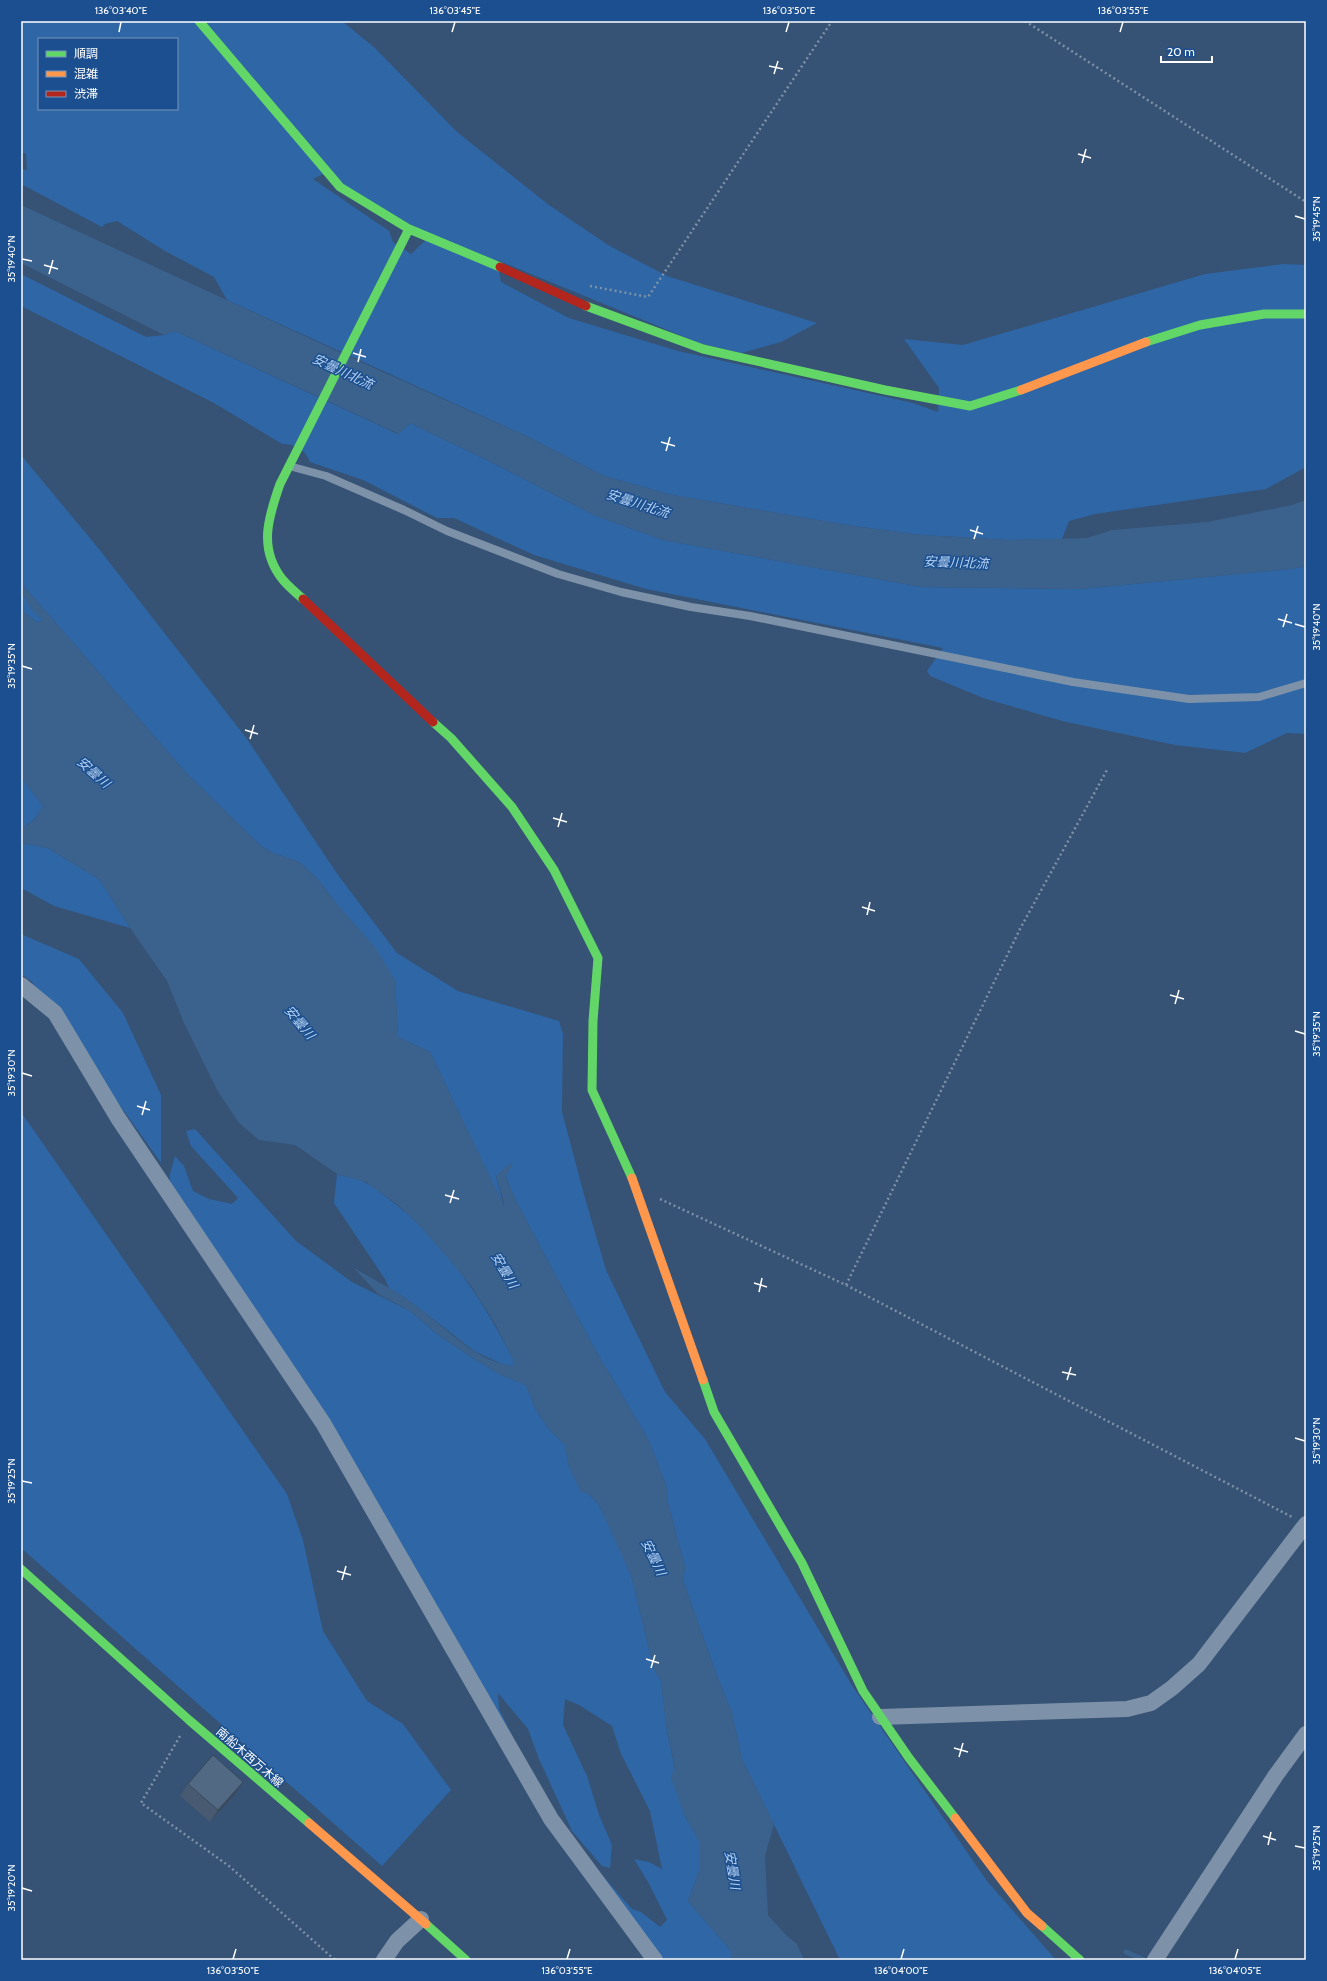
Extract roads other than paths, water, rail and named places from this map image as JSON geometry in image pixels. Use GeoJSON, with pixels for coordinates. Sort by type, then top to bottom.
{"type":"FeatureCollection","features":[{"type":"Feature","properties":{"kind":"street"},"geometry":{"type":"LineString","coordinates":[[199,21],[340,187],[409,229],[508,270],[579,304],[703,349],[885,390],[970,406],[1019,391],[1125,349],[1200,325],[1264,314],[1306,314]]}},
{"type":"Feature","properties":{"kind":"street"},"geometry":{"type":"LineString","coordinates":[[409,229],[288,466],[271,510],[268,537],[269,557],[283,580],[392,685],[450,738],[512,807],[554,870],[598,958],[593,1021],[592,1090],[636,1188],[714,1412],[802,1563],[862,1691],[909,1758],[1027,1913],[1080,1960]]}},
{"type":"Feature","properties":{"kind":"street"},"geometry":{"type":"LineString","coordinates":[[21,985],[55,1013],[118,1118],[323,1423],[551,1819],[655,1960]]}},
{"type":"Feature","properties":{"kind":"street"},"geometry":{"type":"LineString","coordinates":[[880,1717],[1127,1709],[1151,1703],[1172,1688],[1198,1664],[1302,1522]]}},
{"type":"Feature","properties":{"kind":"street","name":"南船木西万木線"},"geometry":{"type":"LineString","coordinates":[[21,1569],[189,1720],[421,1918],[466,1960]]}},
{"type":"Feature","properties":{"kind":"street"},"geometry":{"type":"LineString","coordinates":[[1155,1960],[1276,1775],[1306,1734]]}},
{"type":"Feature","properties":{"kind":"street"},"geometry":{"type":"LineString","coordinates":[[384,1960],[396,1941],[421,1918]]}},
{"type":"Feature","properties":{"kind":"lane"},"geometry":{"type":"LineString","coordinates":[[288,466],[326,476],[447,531],[558,574],[621,592],[691,607],[757,618],[1073,682],[1189,699],[1260,697],[1306,683]]}},
{"type":"Feature","properties":{"kind":"water","name":"安曇川北流"},"geometry":{"type":"Polygon","coordinates":[[[21,205],[374,368],[526,436],[604,476],[672,495],[853,526],[921,535],[1008,540],[1087,538],[1112,530],[1207,522],[1292,505],[1306,500],[1306,566],[1290,569],[1080,589],[922,587],[663,540],[596,516],[487,460],[410,423],[399,434],[175,331],[164,335],[21,263],[21,205]]]}},
{"type":"Feature","properties":{"kind":"water","name":"安曇川"},"geometry":{"type":"Polygon","coordinates":[[[21,583],[188,775],[261,846],[273,853],[299,862],[316,877],[377,950],[395,980],[398,1037],[430,1052],[504,1206],[496,1176],[508,1165],[513,1163],[506,1177],[515,1199],[593,1346],[648,1439],[666,1485],[668,1503],[685,1567],[683,1580],[718,1679],[732,1713],[742,1759],[774,1824],[765,1856],[768,1915],[787,1936],[797,1944],[804,1960],[731,1960],[731,1951],[688,1901],[699,1872],[699,1841],[685,1816],[671,1778],[675,1767],[667,1731],[661,1681],[654,1669],[631,1575],[599,1505],[588,1493],[581,1492],[569,1467],[565,1445],[549,1429],[536,1410],[526,1385],[501,1375],[468,1355],[437,1334],[410,1311],[378,1294],[353,1267],[411,1302],[472,1350],[499,1363],[513,1366],[513,1359],[494,1322],[469,1283],[421,1227],[399,1206],[366,1182],[337,1174],[295,1145],[259,1140],[238,1122],[217,1090],[184,1023],[167,981],[130,928],[100,880],[48,848],[21,843],[21,829],[34,820],[43,806],[21,777],[21,610],[38,623],[43,620],[25,598],[21,588],[21,583]]]}},
{"type":"Feature","properties":{"kind":"waterway"},"geometry":{"type":"LineString","coordinates":[[1126,1952],[1144,1960]]}}]}
